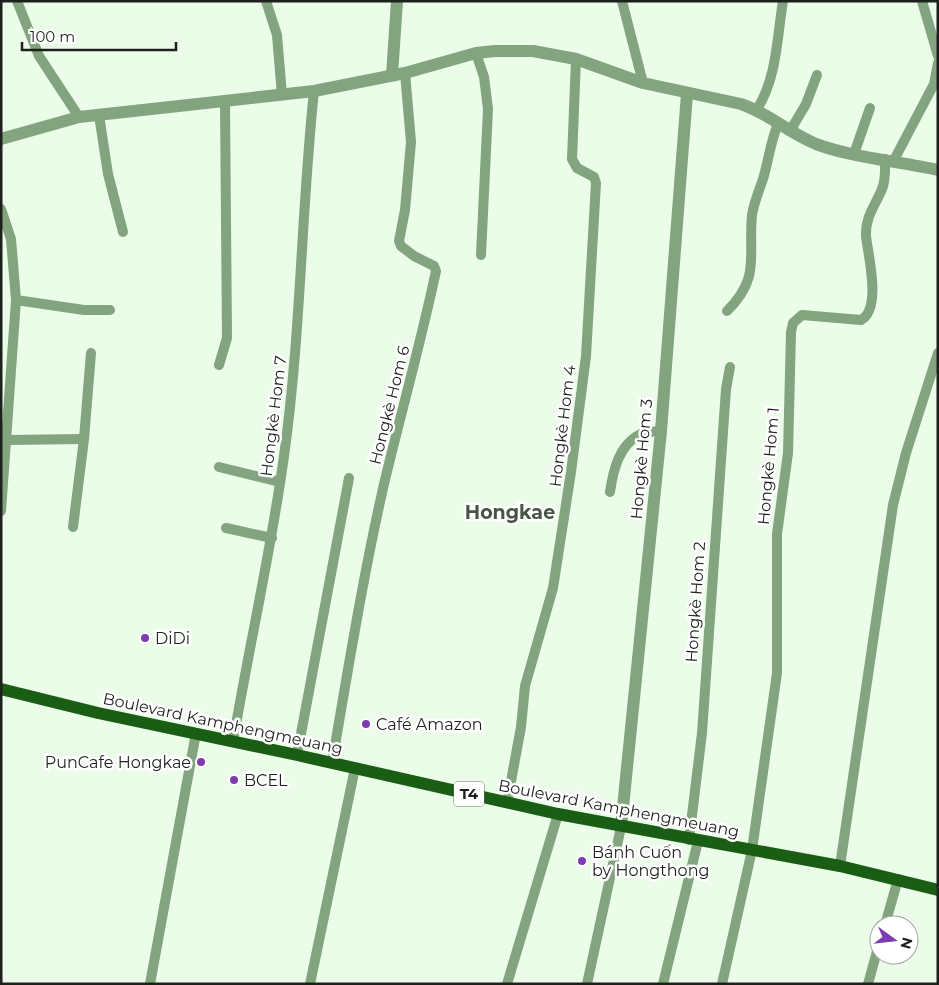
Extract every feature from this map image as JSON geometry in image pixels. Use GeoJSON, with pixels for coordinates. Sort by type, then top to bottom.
{"type":"FeatureCollection","features":[{"type":"Feature","properties":{"kind":"main road","name":"Boulevard Kamphengmeuang"},"geometry":{"type":"LineString","coordinates":[[1,690],[558,814],[840,866],[938,890]]}},
{"type":"Feature","properties":{"kind":"street"},"geometry":{"type":"LineString","coordinates":[[18,1],[39,56],[79,117]]}},
{"type":"Feature","properties":{"kind":"street"},"geometry":{"type":"LineString","coordinates":[[266,1],[277,35],[282,95]]}},
{"type":"Feature","properties":{"kind":"street"},"geometry":{"type":"LineString","coordinates":[[392,75],[397,1]]}},
{"type":"Feature","properties":{"kind":"street"},"geometry":{"type":"LineString","coordinates":[[622,1],[643,83]]}},
{"type":"Feature","properties":{"kind":"street"},"geometry":{"type":"LineString","coordinates":[[757,109],[763,99],[770,79],[783,1]]}},
{"type":"Feature","properties":{"kind":"street"},"geometry":{"type":"LineString","coordinates":[[922,1],[938,56]]}},
{"type":"Feature","properties":{"kind":"street"},"geometry":{"type":"LineString","coordinates":[[1,139],[79,117],[314,91],[405,73],[476,53],[533,52],[576,59],[643,83],[687,94],[726,100],[757,109],[790,131],[816,143],[854,154],[938,170]]}},
{"type":"Feature","properties":{"kind":"street"},"geometry":{"type":"LineString","coordinates":[[476,53],[484,77],[488,109],[481,255]]}},
{"type":"Feature","properties":{"kind":"street","name":"Hongkè Hom 4"},"geometry":{"type":"LineString","coordinates":[[508,803],[521,728],[525,686],[553,588],[586,356],[596,183],[594,177],[578,168],[572,160],[576,59]]}},
{"type":"Feature","properties":{"kind":"street"},"geometry":{"type":"LineString","coordinates":[[890,160],[936,84],[938,63]]}},
{"type":"Feature","properties":{"kind":"street","name":"Hongkè Hom 6"},"geometry":{"type":"LineString","coordinates":[[332,763],[365,579],[385,483],[416,364],[436,271],[434,266],[405,250],[399,241],[405,210],[411,142],[405,73]]}},
{"type":"Feature","properties":{"kind":"street"},"geometry":{"type":"LineString","coordinates":[[790,131],[806,104],[817,75]]}},
{"type":"Feature","properties":{"kind":"street","name":"Hongkè Hom 7"},"geometry":{"type":"LineString","coordinates":[[233,742],[272,538],[298,339],[305,173],[314,91]]}},
{"type":"Feature","properties":{"kind":"street","name":"Hongkè Hom 3"},"geometry":{"type":"LineString","coordinates":[[621,827],[661,431],[687,94]]}},
{"type":"Feature","properties":{"kind":"street"},"geometry":{"type":"LineString","coordinates":[[219,365],[227,338],[225,102]]}},
{"type":"Feature","properties":{"kind":"street"},"geometry":{"type":"LineString","coordinates":[[854,154],[870,108]]}},
{"type":"Feature","properties":{"kind":"street"},"geometry":{"type":"LineString","coordinates":[[99,114],[108,174],[124,232]]}},
{"type":"Feature","properties":{"kind":"street"},"geometry":{"type":"LineString","coordinates":[[727,312],[739,299],[751,271],[752,217],[769,146],[778,124]]}},
{"type":"Feature","properties":{"kind":"street","name":"Hongkè Hom 1"},"geometry":{"type":"LineString","coordinates":[[752,850],[777,673],[777,534],[788,453],[791,332],[793,323],[802,315],[861,320],[870,311],[871,264],[866,234],[868,218],[882,189],[890,160]]}},
{"type":"Feature","properties":{"kind":"street"},"geometry":{"type":"LineString","coordinates":[[1,209],[11,239],[16,300],[1,512]]}},
{"type":"Feature","properties":{"kind":"street"},"geometry":{"type":"LineString","coordinates":[[16,300],[84,310],[110,310]]}},
{"type":"Feature","properties":{"kind":"street"},"geometry":{"type":"LineString","coordinates":[[73,527],[84,439],[91,353]]}},
{"type":"Feature","properties":{"kind":"street"},"geometry":{"type":"LineString","coordinates":[[840,866],[893,505],[906,453],[938,353]]}},
{"type":"Feature","properties":{"kind":"street","name":"Hongkè Hom 2"},"geometry":{"type":"LineString","coordinates":[[663,984],[694,840],[726,389],[730,367]]}},
{"type":"Feature","properties":{"kind":"street"},"geometry":{"type":"LineString","coordinates":[[610,492],[614,465],[626,448],[641,434],[661,431]]}},
{"type":"Feature","properties":{"kind":"street"},"geometry":{"type":"LineString","coordinates":[[6,440],[84,439]]}},
{"type":"Feature","properties":{"kind":"street"},"geometry":{"type":"LineString","coordinates":[[219,468],[280,482]]}},
{"type":"Feature","properties":{"kind":"street"},"geometry":{"type":"LineString","coordinates":[[297,755],[349,478]]}},
{"type":"Feature","properties":{"kind":"street"},"geometry":{"type":"LineString","coordinates":[[226,528],[272,538]]}},
{"type":"Feature","properties":{"kind":"street"},"geometry":{"type":"LineString","coordinates":[[150,984],[196,734]]}},
{"type":"Feature","properties":{"kind":"street"},"geometry":{"type":"LineString","coordinates":[[310,984],[355,768]]}},
{"type":"Feature","properties":{"kind":"street"},"geometry":{"type":"LineString","coordinates":[[507,984],[558,814]]}},
{"type":"Feature","properties":{"kind":"street"},"geometry":{"type":"LineString","coordinates":[[587,984],[621,827]]}},
{"type":"Feature","properties":{"kind":"street"},"geometry":{"type":"LineString","coordinates":[[722,984],[752,850]]}},
{"type":"Feature","properties":{"kind":"street"},"geometry":{"type":"LineString","coordinates":[[887,915],[898,879]]}},
{"type":"Feature","properties":{"kind":"street"},"geometry":{"type":"LineString","coordinates":[[868,984],[873,965]]}},
{"type":"Feature","properties":{"kind":"place","name":"DiDi"},"geometry":{"type":"Point","coordinates":[145,638]}},
{"type":"Feature","properties":{"kind":"place","name":"Café Amazon"},"geometry":{"type":"Point","coordinates":[366,724]}},
{"type":"Feature","properties":{"kind":"place","name":"PunCafe Hongkae"},"geometry":{"type":"Point","coordinates":[201,762]}},
{"type":"Feature","properties":{"kind":"place","name":"BCEL"},"geometry":{"type":"Point","coordinates":[234,780]}},
{"type":"Feature","properties":{"kind":"place","name":"Bánh Cuốn by Hongthong"},"geometry":{"type":"Point","coordinates":[582,861]}},
{"type":"Feature","properties":{"kind":"district","name":"Hongkae"},"geometry":{"type":"Point","coordinates":[510,512]}}]}
